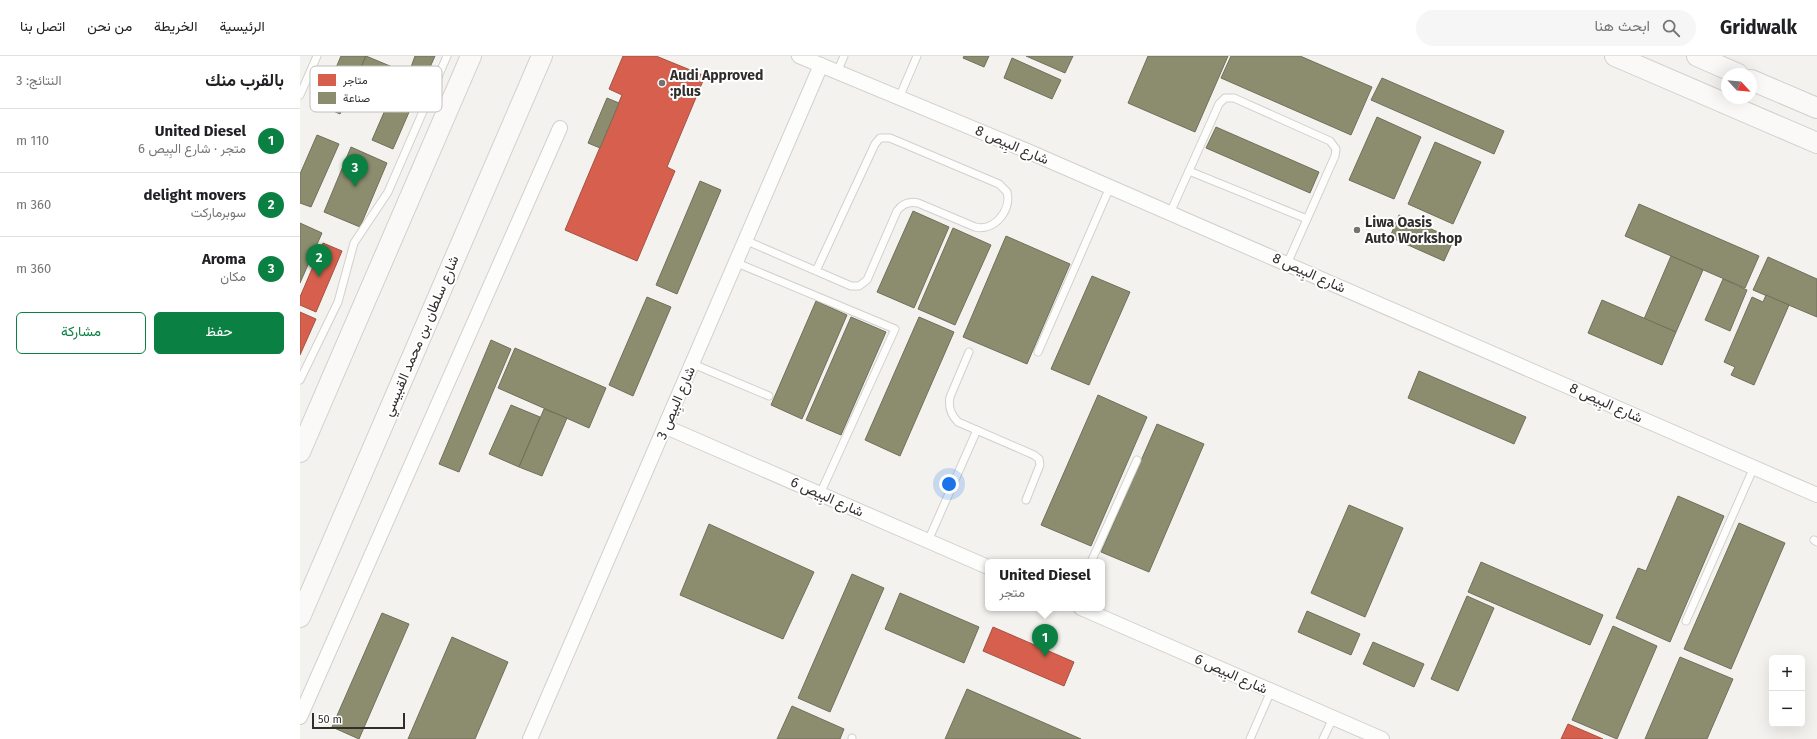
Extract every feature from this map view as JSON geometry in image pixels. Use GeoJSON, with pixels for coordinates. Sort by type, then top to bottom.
{"type":"FeatureCollection","features":[{"type":"Feature","properties":{"kind":"main road"},"geometry":{"type":"LineString","coordinates":[[300,452],[471,56]]}},
{"type":"Feature","properties":{"kind":"main road","name":"شارع سلطان بن محمد القبيسي"},"geometry":{"type":"LineString","coordinates":[[300,617],[542,56]]}},
{"type":"Feature","properties":{"kind":"main road"},"geometry":{"type":"LineString","coordinates":[[1615,56],[1817,143]]}},
{"type":"Feature","properties":{"kind":"main road"},"geometry":{"type":"LineString","coordinates":[[1697,56],[1724,68]]}},
{"type":"Feature","properties":{"kind":"main road"},"geometry":{"type":"LineString","coordinates":[[1757,83],[1817,108]]}},
{"type":"Feature","properties":{"kind":"street","name":"شارع البِيص 8"},"geometry":{"type":"LineString","coordinates":[[799,56],[1110,187],[1817,495]]}},
{"type":"Feature","properties":{"kind":"street","name":"شارع البِيص 3"},"geometry":{"type":"LineString","coordinates":[[530,739],[747,241],[821,65]]}},
{"type":"Feature","properties":{"kind":"street"},"geometry":{"type":"LineString","coordinates":[[300,717],[560,128]]}},
{"type":"Feature","properties":{"kind":"street","name":"شارع البِيص 6"},"geometry":{"type":"LineString","coordinates":[[666,427],[985,566]]}},
{"type":"Feature","properties":{"kind":"street","name":"شارع البِيص 6"},"geometry":{"type":"LineString","coordinates":[[1088,611],[1382,739]]}},
{"type":"Feature","properties":{"kind":"lane"},"geometry":{"type":"LineString","coordinates":[[312,66],[316,56]]}},
{"type":"Feature","properties":{"kind":"lane"},"geometry":{"type":"LineString","coordinates":[[442,68],[447,56]]}},
{"type":"Feature","properties":{"kind":"lane"},"geometry":{"type":"LineString","coordinates":[[837,72],[844,56]]}},
{"type":"Feature","properties":{"kind":"lane"},"geometry":{"type":"LineString","coordinates":[[898,98],[917,56]]}},
{"type":"Feature","properties":{"kind":"lane"},"geometry":{"type":"LineString","coordinates":[[300,95],[310,71]]}},
{"type":"Feature","properties":{"kind":"lane"},"geometry":{"type":"LineString","coordinates":[[1170,213],[1219,104],[1225,98],[1234,98],[1330,141],[1335,146],[1336,153],[1287,264]]}},
{"type":"Feature","properties":{"kind":"lane"},"geometry":{"type":"LineString","coordinates":[[300,380],[338,302],[354,243],[388,192],[423,112]]}},
{"type":"Feature","properties":{"kind":"lane"},"geometry":{"type":"LineString","coordinates":[[747,241],[816,271],[851,286],[862,285],[867,280],[897,212],[902,205],[910,202],[918,203],[975,227],[984,228],[992,226],[999,220],[1007,203],[1006,192],[999,184],[890,138],[880,138],[875,144],[816,271]]}},
{"type":"Feature","properties":{"kind":"lane"},"geometry":{"type":"LineString","coordinates":[[1189,171],[1307,219]]}},
{"type":"Feature","properties":{"kind":"lane"},"geometry":{"type":"LineString","coordinates":[[1038,352],[1110,187]]}},
{"type":"Feature","properties":{"kind":"lane"},"geometry":{"type":"LineString","coordinates":[[737,264],[895,329],[820,494]]}},
{"type":"Feature","properties":{"kind":"lane"},"geometry":{"type":"LineString","coordinates":[[969,352],[949,403],[949,409],[958,422],[1034,455],[1039,459],[1040,465],[1026,500]]}},
{"type":"Feature","properties":{"kind":"lane"},"geometry":{"type":"LineString","coordinates":[[693,364],[769,396]]}},
{"type":"Feature","properties":{"kind":"lane"},"geometry":{"type":"LineString","coordinates":[[928,541],[977,430]]}},
{"type":"Feature","properties":{"kind":"lane"},"geometry":{"type":"LineString","coordinates":[[1092,559],[1137,460]]}},
{"type":"Feature","properties":{"kind":"lane"},"geometry":{"type":"LineString","coordinates":[[1686,621],[1754,467]]}},
{"type":"Feature","properties":{"kind":"lane"},"geometry":{"type":"LineString","coordinates":[[1250,739],[1271,691]]}},
{"type":"Feature","properties":{"kind":"lane"},"geometry":{"type":"LineString","coordinates":[[1323,739],[1332,718]]}},
{"type":"Feature","properties":{"kind":"building: متاجر"},"geometry":{"type":"Polygon","coordinates":[[[623,56],[656,56],[705,76],[667,167],[675,171],[637,261],[565,230],[622,95],[609,89],[623,56]]]}},
{"type":"Feature","properties":{"kind":"building: متاجر"},"geometry":{"type":"Polygon","coordinates":[[[323,243],[342,251],[316,312],[300,305],[300,297],[323,243]]]}},
{"type":"Feature","properties":{"kind":"building: متاجر"},"geometry":{"type":"Polygon","coordinates":[[[300,312],[316,319],[300,355],[300,312]]]}},
{"type":"Feature","properties":{"kind":"building: متاجر"},"geometry":{"type":"Polygon","coordinates":[[[993,627],[1074,662],[1064,686],[983,651],[993,627]]]}},
{"type":"Feature","properties":{"kind":"building: متاجر"},"geometry":{"type":"Polygon","coordinates":[[[1568,724],[1603,739],[1561,739],[1568,724]]]}},
{"type":"Feature","properties":{"kind":"building: صناعة"},"geometry":{"type":"Polygon","coordinates":[[[341,56],[366,56],[362,66],[337,66],[341,56]]]}},
{"type":"Feature","properties":{"kind":"building: صناعة"},"geometry":{"type":"Polygon","coordinates":[[[366,56],[390,66],[362,66],[366,56]]]}},
{"type":"Feature","properties":{"kind":"building: صناعة"},"geometry":{"type":"Polygon","coordinates":[[[415,56],[435,56],[431,66],[411,66],[415,56]]]}},
{"type":"Feature","properties":{"kind":"building: صناعة"},"geometry":{"type":"Polygon","coordinates":[[[964,56],[989,56],[984,67],[963,58],[964,56]]]}},
{"type":"Feature","properties":{"kind":"building: صناعة"},"geometry":{"type":"Polygon","coordinates":[[[1026,56],[1073,56],[1065,73],[1026,56]]]}},
{"type":"Feature","properties":{"kind":"building: صناعة"},"geometry":{"type":"Polygon","coordinates":[[[1148,56],[1228,56],[1195,132],[1128,103],[1148,56]]]}},
{"type":"Feature","properties":{"kind":"building: صناعة"},"geometry":{"type":"Polygon","coordinates":[[[1231,56],[1300,56],[1372,87],[1351,135],[1221,78],[1231,56]]]}},
{"type":"Feature","properties":{"kind":"building: صناعة"},"geometry":{"type":"Polygon","coordinates":[[[1012,58],[1061,80],[1052,99],[1004,78],[1012,58]]]}},
{"type":"Feature","properties":{"kind":"building: صناعة"},"geometry":{"type":"Polygon","coordinates":[[[1382,78],[1504,131],[1494,154],[1371,100],[1382,78]]]}},
{"type":"Feature","properties":{"kind":"building: صناعة"},"geometry":{"type":"Polygon","coordinates":[[[607,98],[619,103],[600,148],[588,143],[607,98]]]}},
{"type":"Feature","properties":{"kind":"building: صناعة"},"geometry":{"type":"Polygon","coordinates":[[[384,112],[409,112],[393,149],[372,140],[384,112]]]}},
{"type":"Feature","properties":{"kind":"building: صناعة"},"geometry":{"type":"Polygon","coordinates":[[[1377,117],[1421,137],[1394,199],[1349,180],[1377,117]]]}},
{"type":"Feature","properties":{"kind":"building: صناعة"},"geometry":{"type":"Polygon","coordinates":[[[1216,127],[1319,172],[1310,193],[1206,148],[1216,127]]]}},
{"type":"Feature","properties":{"kind":"building: صناعة"},"geometry":{"type":"Polygon","coordinates":[[[317,135],[339,144],[311,207],[300,203],[300,174],[317,135]]]}},
{"type":"Feature","properties":{"kind":"building: صناعة"},"geometry":{"type":"Polygon","coordinates":[[[1435,142],[1481,162],[1453,224],[1408,204],[1435,142]]]}},
{"type":"Feature","properties":{"kind":"building: صناعة"},"geometry":{"type":"Polygon","coordinates":[[[351,147],[387,163],[360,227],[324,212],[351,147]]]}},
{"type":"Feature","properties":{"kind":"building: صناعة"},"geometry":{"type":"Polygon","coordinates":[[[700,181],[721,190],[677,294],[656,285],[700,181]]]}},
{"type":"Feature","properties":{"kind":"building: صناعة"},"geometry":{"type":"Polygon","coordinates":[[[1639,204],[1759,256],[1745,288],[1625,236],[1639,204]]]}},
{"type":"Feature","properties":{"kind":"building: صناعة"},"geometry":{"type":"Polygon","coordinates":[[[913,211],[949,227],[914,308],[877,292],[913,211]]]}},
{"type":"Feature","properties":{"kind":"building: صناعة"},"geometry":{"type":"Polygon","coordinates":[[[1399,215],[1454,239],[1444,261],[1390,237],[1399,215]]]}},
{"type":"Feature","properties":{"kind":"building: صناعة"},"geometry":{"type":"Polygon","coordinates":[[[300,223],[322,233],[300,283],[300,223]]]}},
{"type":"Feature","properties":{"kind":"building: صناعة"},"geometry":{"type":"Polygon","coordinates":[[[953,228],[991,245],[955,325],[918,309],[953,228]]]}},
{"type":"Feature","properties":{"kind":"building: صناعة"},"geometry":{"type":"Polygon","coordinates":[[[1006,236],[1070,264],[1027,364],[963,337],[1006,236]]]}},
{"type":"Feature","properties":{"kind":"building: صناعة"},"geometry":{"type":"Polygon","coordinates":[[[1671,256],[1703,270],[1676,332],[1644,319],[1671,256]]]}},
{"type":"Feature","properties":{"kind":"building: صناعة"},"geometry":{"type":"Polygon","coordinates":[[[1768,257],[1817,279],[1817,317],[1753,290],[1768,257]]]}},
{"type":"Feature","properties":{"kind":"building: صناعة"},"geometry":{"type":"Polygon","coordinates":[[[1092,276],[1130,292],[1089,385],[1051,369],[1092,276]]]}},
{"type":"Feature","properties":{"kind":"building: صناعة"},"geometry":{"type":"Polygon","coordinates":[[[1723,279],[1747,290],[1730,331],[1705,320],[1723,279]]]}},
{"type":"Feature","properties":{"kind":"building: صناعة"},"geometry":{"type":"Polygon","coordinates":[[[1766,295],[1789,305],[1754,385],[1731,375],[1735,367],[1724,362],[1752,297],[1763,302],[1766,295]]]}},
{"type":"Feature","properties":{"kind":"building: صناعة"},"geometry":{"type":"Polygon","coordinates":[[[647,297],[671,307],[633,396],[609,385],[647,297]]]}},
{"type":"Feature","properties":{"kind":"building: صناعة"},"geometry":{"type":"Polygon","coordinates":[[[1602,300],[1676,332],[1662,365],[1588,333],[1602,300]]]}},
{"type":"Feature","properties":{"kind":"building: صناعة"},"geometry":{"type":"Polygon","coordinates":[[[816,301],[847,315],[802,419],[771,405],[816,301]]]}},
{"type":"Feature","properties":{"kind":"building: صناعة"},"geometry":{"type":"Polygon","coordinates":[[[851,317],[886,332],[841,435],[806,420],[851,317]]]}},
{"type":"Feature","properties":{"kind":"building: صناعة"},"geometry":{"type":"Polygon","coordinates":[[[919,317],[954,332],[900,456],[865,440],[919,317]]]}},
{"type":"Feature","properties":{"kind":"building: صناعة"},"geometry":{"type":"Polygon","coordinates":[[[491,340],[511,349],[459,472],[439,464],[491,340]]]}},
{"type":"Feature","properties":{"kind":"building: صناعة"},"geometry":{"type":"Polygon","coordinates":[[[515,348],[606,388],[589,428],[498,388],[515,348]]]}},
{"type":"Feature","properties":{"kind":"building: صناعة"},"geometry":{"type":"Polygon","coordinates":[[[1419,371],[1526,417],[1514,444],[1408,398],[1419,371]]]}},
{"type":"Feature","properties":{"kind":"building: صناعة"},"geometry":{"type":"Polygon","coordinates":[[[1098,395],[1147,417],[1091,546],[1041,525],[1098,395]]]}},
{"type":"Feature","properties":{"kind":"building: صناعة"},"geometry":{"type":"Polygon","coordinates":[[[511,405],[540,417],[519,467],[489,454],[511,405]]]}},
{"type":"Feature","properties":{"kind":"building: صناعة"},"geometry":{"type":"Polygon","coordinates":[[[544,409],[567,418],[542,476],[519,467],[544,409]]]}},
{"type":"Feature","properties":{"kind":"building: صناعة"},"geometry":{"type":"Polygon","coordinates":[[[1157,424],[1204,444],[1149,572],[1101,552],[1157,424]]]}},
{"type":"Feature","properties":{"kind":"building: صناعة"},"geometry":{"type":"Polygon","coordinates":[[[1678,496],[1724,516],[1670,642],[1616,618],[1638,568],[1646,571],[1678,496]]]}},
{"type":"Feature","properties":{"kind":"building: صناعة"},"geometry":{"type":"Polygon","coordinates":[[[1349,505],[1403,528],[1365,617],[1311,593],[1349,505]]]}},
{"type":"Feature","properties":{"kind":"building: صناعة"},"geometry":{"type":"Polygon","coordinates":[[[1739,523],[1785,543],[1731,669],[1684,649],[1739,523]]]}},
{"type":"Feature","properties":{"kind":"building: صناعة"},"geometry":{"type":"Polygon","coordinates":[[[709,524],[814,572],[783,639],[680,595],[709,524]]]}},
{"type":"Feature","properties":{"kind":"building: صناعة"},"geometry":{"type":"Polygon","coordinates":[[[1481,562],[1603,615],[1590,645],[1468,592],[1481,562]]]}},
{"type":"Feature","properties":{"kind":"building: صناعة"},"geometry":{"type":"Polygon","coordinates":[[[852,574],[884,588],[830,712],[798,698],[852,574]]]}},
{"type":"Feature","properties":{"kind":"building: صناعة"},"geometry":{"type":"Polygon","coordinates":[[[900,593],[979,627],[964,663],[885,629],[900,593]]]}},
{"type":"Feature","properties":{"kind":"building: صناعة"},"geometry":{"type":"Polygon","coordinates":[[[1467,596],[1494,608],[1458,691],[1431,679],[1467,596]]]}},
{"type":"Feature","properties":{"kind":"building: صناعة"},"geometry":{"type":"Polygon","coordinates":[[[1307,611],[1360,634],[1351,655],[1298,632],[1307,611]]]}},
{"type":"Feature","properties":{"kind":"building: صناعة"},"geometry":{"type":"Polygon","coordinates":[[[382,613],[409,624],[359,739],[332,727],[382,613]]]}},
{"type":"Feature","properties":{"kind":"building: صناعة"},"geometry":{"type":"Polygon","coordinates":[[[1613,626],[1657,646],[1617,739],[1572,720],[1613,626]]]}},
{"type":"Feature","properties":{"kind":"building: صناعة"},"geometry":{"type":"Polygon","coordinates":[[[452,637],[508,662],[475,739],[408,739],[452,637]]]}},
{"type":"Feature","properties":{"kind":"building: صناعة"},"geometry":{"type":"Polygon","coordinates":[[[1373,642],[1424,664],[1414,687],[1363,664],[1373,642]]]}},
{"type":"Feature","properties":{"kind":"building: صناعة"},"geometry":{"type":"Polygon","coordinates":[[[1680,657],[1733,679],[1707,739],[1645,739],[1680,657]]]}},
{"type":"Feature","properties":{"kind":"building: صناعة"},"geometry":{"type":"Polygon","coordinates":[[[967,689],[1081,739],[945,739],[967,689]]]}},
{"type":"Feature","properties":{"kind":"building: صناعة"},"geometry":{"type":"Polygon","coordinates":[[[792,706],[844,729],[840,739],[777,739],[792,706]]]}},
{"type":"Feature","properties":{"kind":"place","name":"Audi Approved :plus"},"geometry":{"type":"Point","coordinates":[662,83]}},
{"type":"Feature","properties":{"kind":"place","name":"Aroma"},"geometry":{"type":"Point","coordinates":[355,187]}},
{"type":"Feature","properties":{"kind":"place","name":"Liwa Oasis Auto Workshop"},"geometry":{"type":"Point","coordinates":[1357,230]}},
{"type":"Feature","properties":{"kind":"place","name":"delight movers"},"geometry":{"type":"Point","coordinates":[319,277]}},
{"type":"Feature","properties":{"kind":"place","name":"United Diesel"},"geometry":{"type":"Point","coordinates":[1045,657]}}]}
